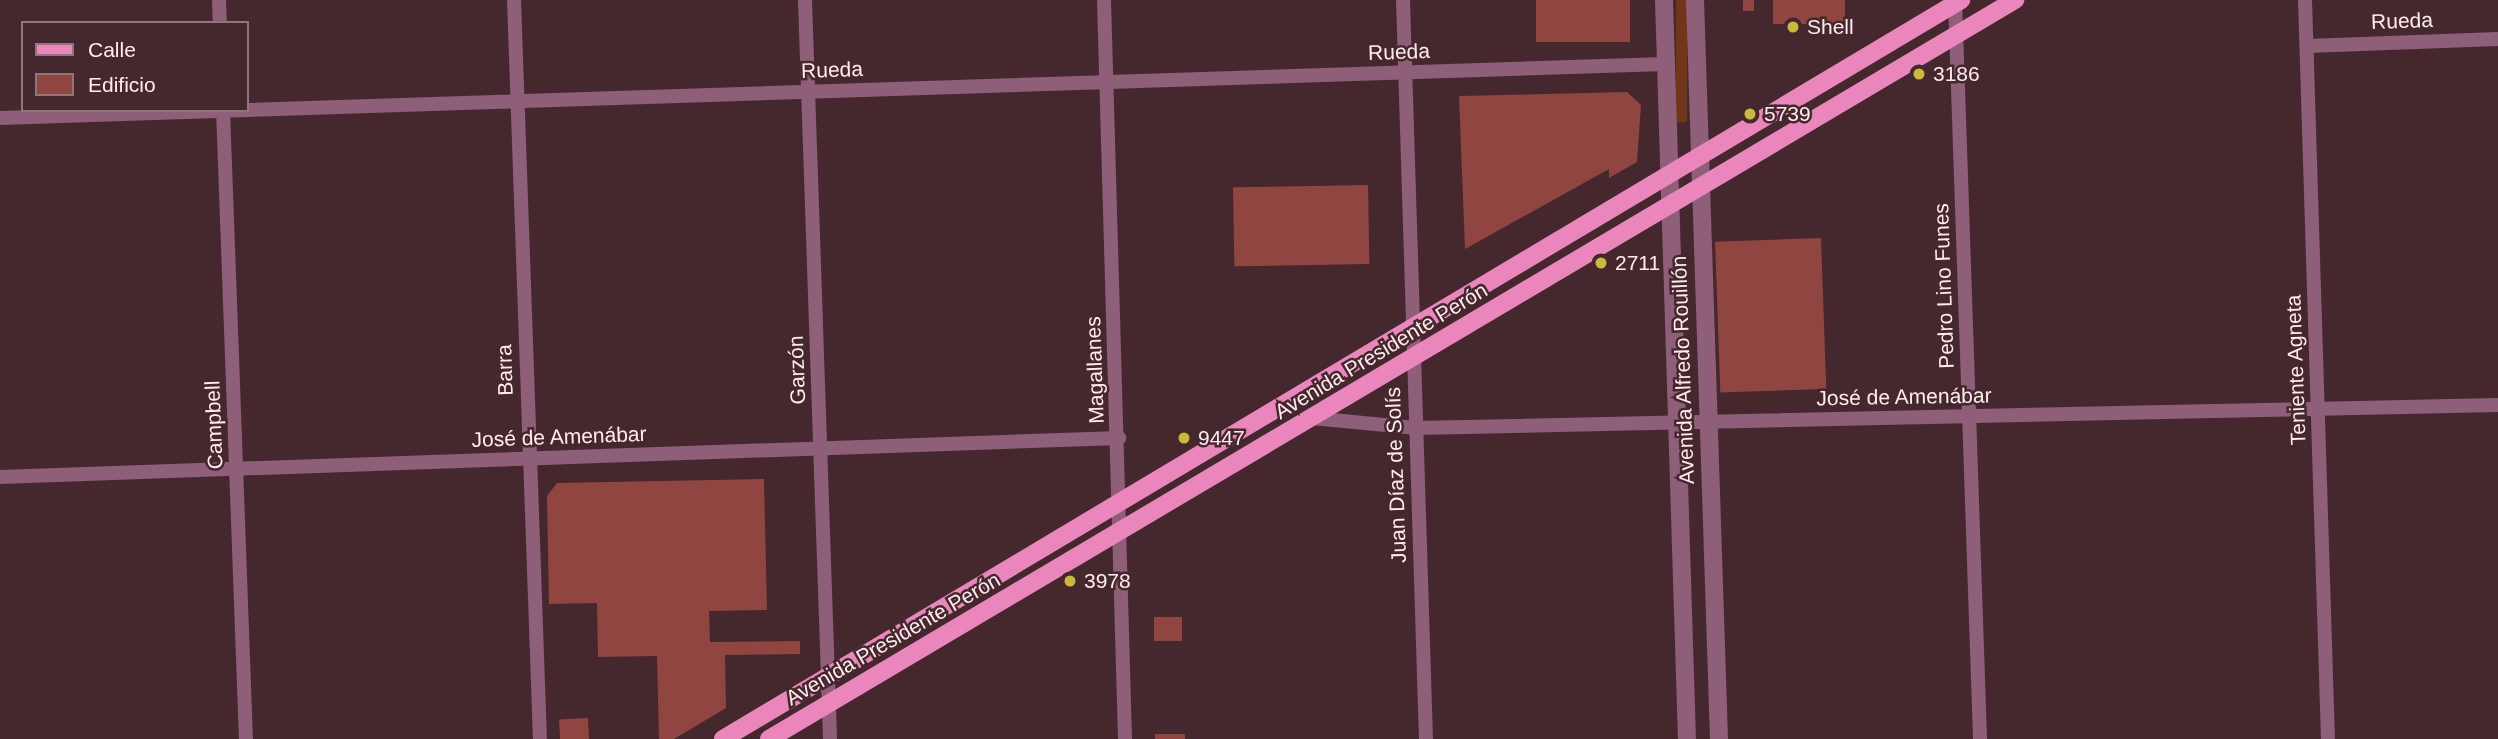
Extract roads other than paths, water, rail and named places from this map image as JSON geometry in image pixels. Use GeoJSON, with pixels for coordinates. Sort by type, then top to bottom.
{"type":"FeatureCollection","features":[{"type":"Feature","properties":{"kind":"main road","name":"Avenida Presidente Perón"},"geometry":{"type":"LineString","coordinates":[[769,739],[2015,0]]}},
{"type":"Feature","properties":{"kind":"main road","name":"Avenida Presidente Perón"},"geometry":{"type":"LineString","coordinates":[[723,739],[1957,1]]}},
{"type":"Feature","properties":{"kind":"street"},"geometry":{"type":"LineString","coordinates":[[219,0],[220,21]]}},
{"type":"Feature","properties":{"kind":"street","name":"Barra"},"geometry":{"type":"LineString","coordinates":[[514,0],[540,739]]}},
{"type":"Feature","properties":{"kind":"street","name":"Garzón"},"geometry":{"type":"LineString","coordinates":[[805,0],[830,739]]}},
{"type":"Feature","properties":{"kind":"street","name":"Magallanes"},"geometry":{"type":"LineString","coordinates":[[1104,0],[1122,531],[1125,739]]}},
{"type":"Feature","properties":{"kind":"street","name":"Juan Díaz de Solís"},"geometry":{"type":"LineString","coordinates":[[1403,0],[1412,358],[1426,739]]}},
{"type":"Feature","properties":{"kind":"street","name":"Avenida Alfredo Rouillón"},"geometry":{"type":"LineString","coordinates":[[1664,0],[1668,206],[1687,739]]}},
{"type":"Feature","properties":{"kind":"street","name":"Avenida Alfredo Rouillón"},"geometry":{"type":"LineString","coordinates":[[1695,0],[1719,739]]}},
{"type":"Feature","properties":{"kind":"street","name":"Teniente Agneta"},"geometry":{"type":"LineString","coordinates":[[2305,0],[2328,739]]}},
{"type":"Feature","properties":{"kind":"street","name":"Pedro Lino Funes"},"geometry":{"type":"LineString","coordinates":[[1957,1],[1980,739]]}},
{"type":"Feature","properties":{"kind":"street","name":"Rueda"},"geometry":{"type":"LineString","coordinates":[[2307,46],[2498,39]]}},
{"type":"Feature","properties":{"kind":"street","name":"Rueda"},"geometry":{"type":"LineString","coordinates":[[248,110],[1665,64]]}},
{"type":"Feature","properties":{"kind":"street","name":"Rueda"},"geometry":{"type":"LineString","coordinates":[[0,118],[191,112]]}},
{"type":"Feature","properties":{"kind":"street","name":"Campbell"},"geometry":{"type":"LineString","coordinates":[[223,112],[246,739]]}},
{"type":"Feature","properties":{"kind":"street","name":"José de Amenábar"},"geometry":{"type":"LineString","coordinates":[[1312,418],[1415,428],[2498,405]]}},
{"type":"Feature","properties":{"kind":"street","name":"José de Amenábar"},"geometry":{"type":"LineString","coordinates":[[0,477],[1119,438]]}},
{"type":"Feature","properties":{"kind":"place","name":"Shell"},"geometry":{"type":"Point","coordinates":[1793,27]}},
{"type":"Feature","properties":{"kind":"place","name":"3186"},"geometry":{"type":"Point","coordinates":[1919,74]}},
{"type":"Feature","properties":{"kind":"place","name":"5739"},"geometry":{"type":"Point","coordinates":[1750,114]}},
{"type":"Feature","properties":{"kind":"place","name":"2711"},"geometry":{"type":"Point","coordinates":[1601,263]}},
{"type":"Feature","properties":{"kind":"place","name":"9447"},"geometry":{"type":"Point","coordinates":[1184,438]}},
{"type":"Feature","properties":{"kind":"place","name":"3978"},"geometry":{"type":"Point","coordinates":[1070,581]}}]}
